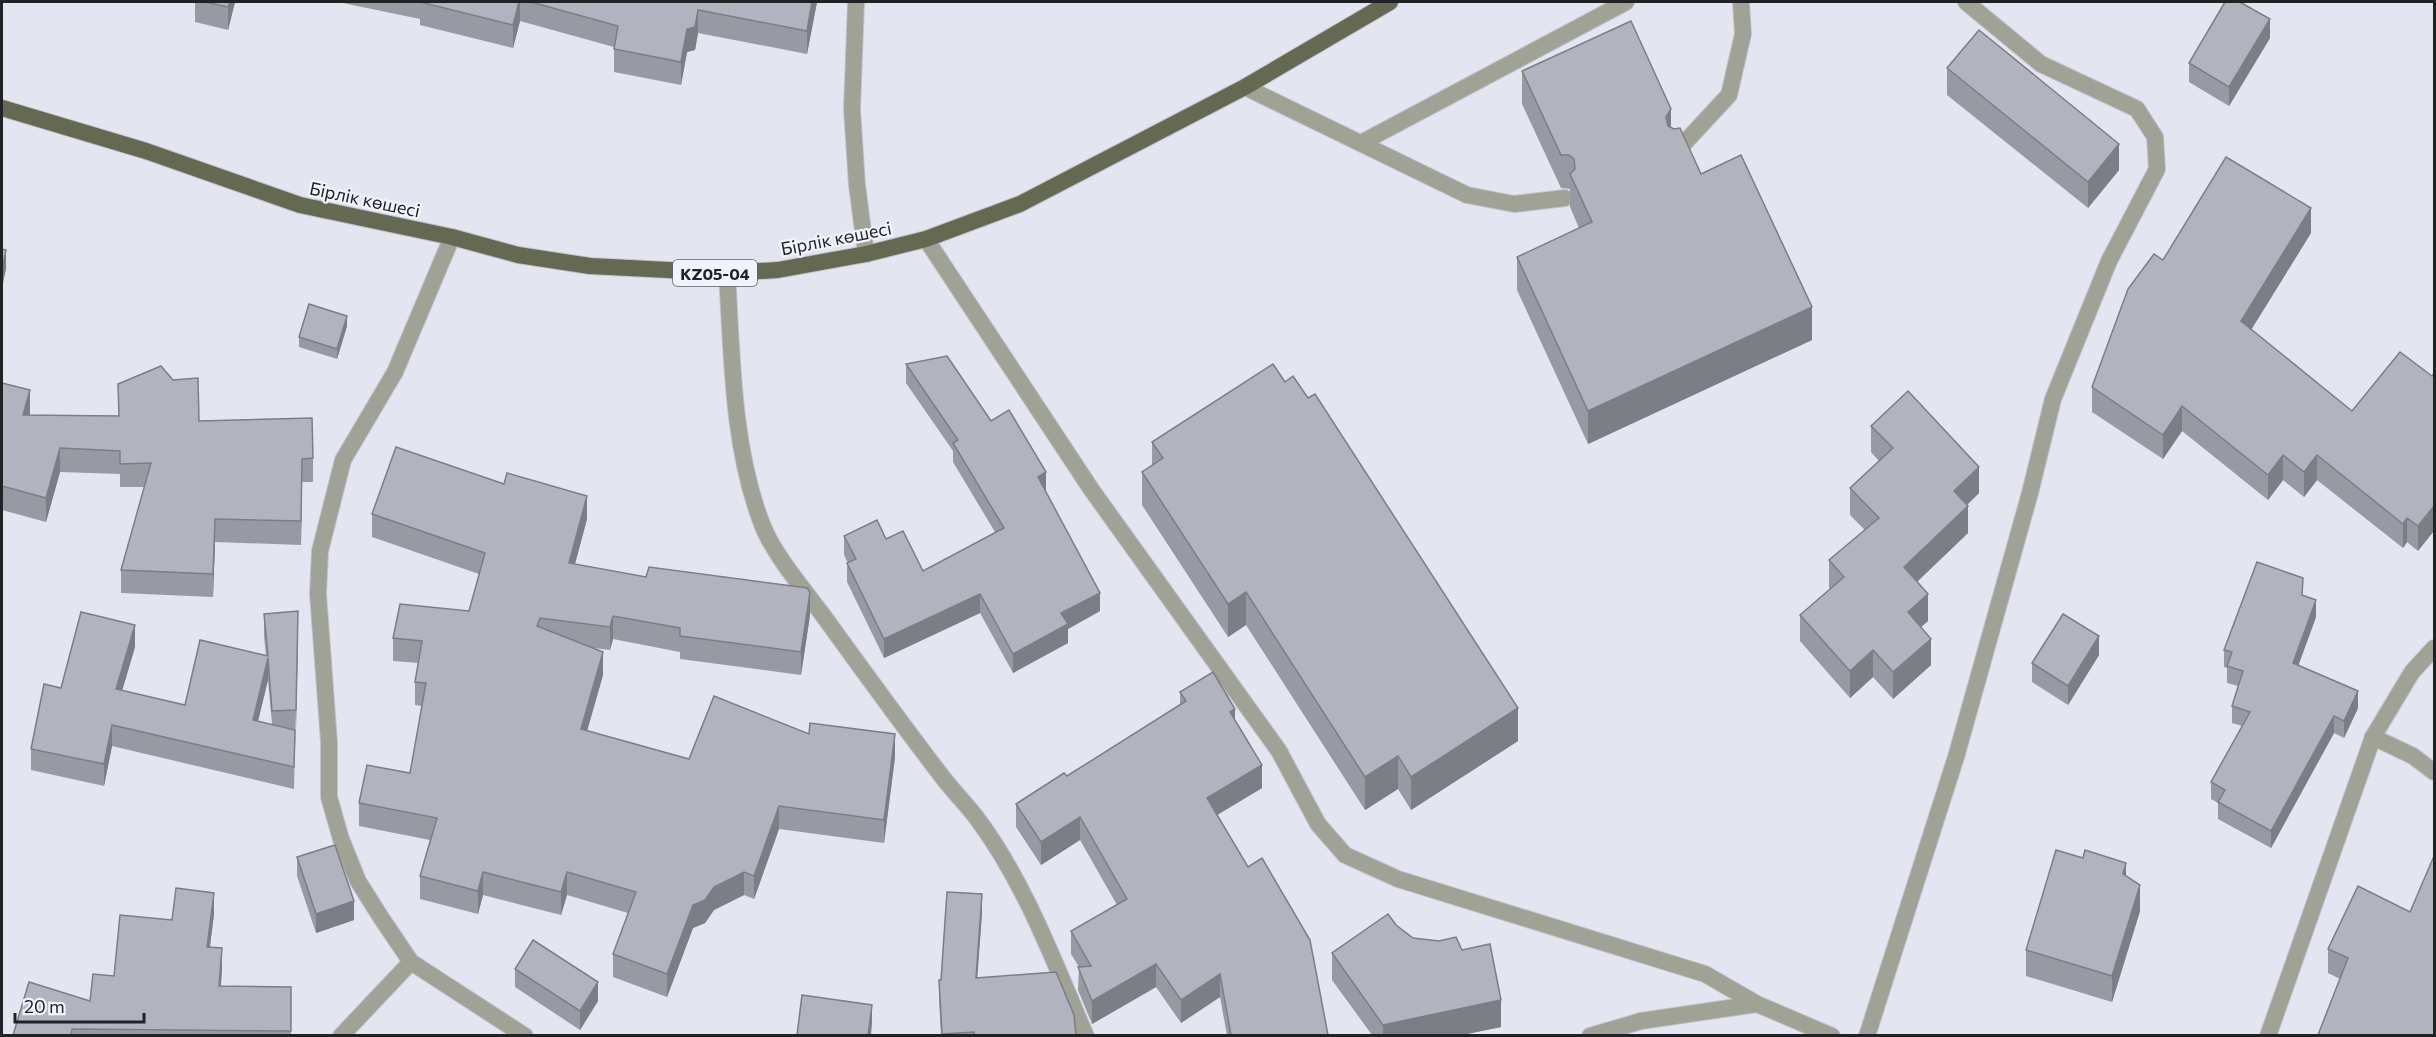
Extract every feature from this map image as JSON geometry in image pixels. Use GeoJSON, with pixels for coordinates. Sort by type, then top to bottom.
{"type":"FeatureCollection","features":[{"type":"Feature","properties":{"kind":"main road","name":"Бірлік көшесі"},"geometry":{"type":"LineString","coordinates":[[2,108],[146,152],[300,205],[452,237],[518,255],[590,266],[727,273],[778,270],[866,254],[926,239],[1020,204],[1245,87],[1390,2]]}},
{"type":"Feature","properties":{"kind":"street"},"geometry":{"type":"LineString","coordinates":[[856,2],[852,109],[857,184],[866,254]]}},
{"type":"Feature","properties":{"kind":"street"},"geometry":{"type":"LineString","coordinates":[[1361,144],[1626,2]]}},
{"type":"Feature","properties":{"kind":"street"},"geometry":{"type":"LineString","coordinates":[[1676,152],[1729,94],[1743,34],[1741,2]]}},
{"type":"Feature","properties":{"kind":"street"},"geometry":{"type":"LineString","coordinates":[[1867,1035],[1956,757],[2030,493],[2053,399],[2109,261],[2157,169],[2155,137],[2137,109],[2041,64],[1966,2]]}},
{"type":"Feature","properties":{"kind":"street"},"geometry":{"type":"LineString","coordinates":[[1245,87],[1467,195],[1514,204],[1565,198]]}},
{"type":"Feature","properties":{"kind":"street"},"geometry":{"type":"LineString","coordinates":[[452,237],[395,372],[344,460],[320,551],[318,594],[329,742],[329,797],[341,839],[358,881],[411,962],[525,1035]]}},
{"type":"Feature","properties":{"kind":"street"},"geometry":{"type":"LineString","coordinates":[[926,239],[1091,489],[1279,751],[1318,824],[1345,855],[1398,879],[1705,974],[1757,1004],[1832,1035]]}},
{"type":"Feature","properties":{"kind":"street"},"geometry":{"type":"LineString","coordinates":[[727,273],[734,391],[748,480],[763,526],[791,572],[946,782],[976,817],[1012,873],[1086,1035]]}},
{"type":"Feature","properties":{"kind":"street"},"geometry":{"type":"LineString","coordinates":[[2268,1035],[2373,737],[2412,672],[2434,648]]}},
{"type":"Feature","properties":{"kind":"street"},"geometry":{"type":"LineString","coordinates":[[2373,737],[2413,756],[2434,772]]}},
{"type":"Feature","properties":{"kind":"street"},"geometry":{"type":"LineString","coordinates":[[341,1035],[411,962]]}},
{"type":"Feature","properties":{"kind":"street"},"geometry":{"type":"LineString","coordinates":[[1590,1035],[1641,1021],[1757,1004]]}},
{"type":"Feature","properties":{"kind":"building"},"geometry":{"type":"Polygon","coordinates":[[[205,2],[230,2],[228,7],[205,2]]]}},
{"type":"Feature","properties":{"kind":"building"},"geometry":{"type":"Polygon","coordinates":[[[420,2],[519,2],[513,25],[420,2]]]}},
{"type":"Feature","properties":{"kind":"building"},"geometry":{"type":"Polygon","coordinates":[[[531,2],[812,2],[807,31],[698,10],[695,27],[687,29],[681,62],[614,49],[618,26],[531,2]]]}},
{"type":"Feature","properties":{"kind":"building"},"geometry":{"type":"Polygon","coordinates":[[[2225,2],[2240,2],[2270,19],[2229,87],[2189,63],[2225,2]]]}},
{"type":"Feature","properties":{"kind":"building"},"geometry":{"type":"Polygon","coordinates":[[[1631,21],[1671,109],[1666,117],[1668,126],[1674,129],[1680,128],[1701,174],[1741,155],[1812,307],[1588,411],[1517,257],[1592,222],[1570,174],[1575,169],[1574,159],[1569,155],[1561,155],[1522,71],[1631,21]]]}},
{"type":"Feature","properties":{"kind":"building"},"geometry":{"type":"Polygon","coordinates":[[[1979,30],[2119,144],[2088,182],[1947,68],[1979,30]]]}},
{"type":"Feature","properties":{"kind":"building"},"geometry":{"type":"Polygon","coordinates":[[[2226,157],[2311,208],[2241,321],[2352,411],[2400,352],[2432,376],[2434,373],[2434,506],[2418,526],[2407,518],[2403,524],[2317,455],[2304,472],[2283,455],[2268,475],[2182,406],[2163,435],[2092,387],[2128,289],[2154,254],[2163,260],[2226,157]]]}},
{"type":"Feature","properties":{"kind":"building"},"geometry":{"type":"Polygon","coordinates":[[[2,249],[6,250],[2,269],[2,249]]]}},
{"type":"Feature","properties":{"kind":"building"},"geometry":{"type":"Polygon","coordinates":[[[309,304],[347,316],[337,349],[299,337],[309,304]]]}},
{"type":"Feature","properties":{"kind":"building"},"geometry":{"type":"Polygon","coordinates":[[[947,356],[991,421],[1009,410],[1046,472],[1038,477],[1100,593],[1061,613],[1068,624],[1013,654],[980,594],[884,639],[847,563],[856,559],[844,536],[877,520],[886,539],[903,531],[923,571],[1004,528],[953,443],[958,440],[906,364],[947,356]]]}},
{"type":"Feature","properties":{"kind":"building"},"geometry":{"type":"Polygon","coordinates":[[[1273,364],[1285,382],[1293,376],[1308,398],[1315,394],[1518,708],[1411,777],[1398,756],[1365,777],[1246,592],[1228,604],[1142,472],[1163,458],[1152,442],[1273,364]]]}},
{"type":"Feature","properties":{"kind":"building"},"geometry":{"type":"Polygon","coordinates":[[[161,366],[173,380],[198,378],[199,421],[312,418],[313,458],[302,459],[301,521],[215,519],[213,574],[121,570],[151,463],[120,464],[120,451],[60,448],[46,498],[2,486],[2,383],[30,390],[23,415],[119,416],[118,384],[161,366]]]}},
{"type":"Feature","properties":{"kind":"building"},"geometry":{"type":"Polygon","coordinates":[[[1908,391],[1979,467],[1954,491],[1968,506],[1904,567],[1928,594],[1908,612],[1931,639],[1893,672],[1873,650],[1850,671],[1800,615],[1844,577],[1829,560],[1879,518],[1850,488],[1893,448],[1871,426],[1908,391]]]}},
{"type":"Feature","properties":{"kind":"building"},"geometry":{"type":"Polygon","coordinates":[[[396,447],[504,484],[507,473],[587,496],[569,563],[646,577],[649,567],[807,588],[810,592],[801,652],[680,636],[680,628],[613,616],[610,627],[540,618],[537,626],[603,652],[581,729],[689,759],[714,696],[809,734],[810,723],[895,734],[884,820],[779,806],[754,876],[744,872],[714,887],[705,900],[693,905],[667,974],[613,954],[636,892],[567,872],[561,892],[483,872],[478,891],[420,876],[437,818],[359,803],[367,765],[410,773],[426,683],[415,682],[422,641],[393,638],[400,604],[469,611],[485,553],[372,514],[396,447]]]}},
{"type":"Feature","properties":{"kind":"building"},"geometry":{"type":"Polygon","coordinates":[[[2257,562],[2303,578],[2302,595],[2316,600],[2293,663],[2358,691],[2344,721],[2334,716],[2271,831],[2218,802],[2225,790],[2211,782],[2250,712],[2232,706],[2243,671],[2227,666],[2232,652],[2224,650],[2257,562]]]}},
{"type":"Feature","properties":{"kind":"building"},"geometry":{"type":"Polygon","coordinates":[[[298,611],[296,710],[272,711],[268,658],[253,720],[295,730],[294,767],[112,725],[104,764],[31,749],[44,684],[61,688],[81,612],[135,625],[116,689],[185,705],[200,640],[268,656],[264,614],[298,611]]]}},
{"type":"Feature","properties":{"kind":"building"},"geometry":{"type":"Polygon","coordinates":[[[2063,614],[2099,636],[2068,686],[2032,663],[2063,614]]]}},
{"type":"Feature","properties":{"kind":"building"},"geometry":{"type":"Polygon","coordinates":[[[1213,672],[1235,709],[1230,712],[1262,765],[1207,798],[1248,867],[1262,858],[1310,940],[1328,1035],[1231,1035],[1220,974],[1181,1000],[1156,964],[1092,1001],[1078,967],[1091,966],[1071,931],[1127,899],[1080,817],[1041,842],[1016,804],[1064,773],[1067,776],[1186,701],[1180,692],[1213,672]]]}},
{"type":"Feature","properties":{"kind":"building"},"geometry":{"type":"Polygon","coordinates":[[[335,845],[354,901],[316,914],[297,857],[335,845]]]}},
{"type":"Feature","properties":{"kind":"building"},"geometry":{"type":"Polygon","coordinates":[[[2056,850],[2083,858],[2085,850],[2126,863],[2123,874],[2140,885],[2112,976],[2026,950],[2056,850]]]}},
{"type":"Feature","properties":{"kind":"building"},"geometry":{"type":"Polygon","coordinates":[[[2434,856],[2434,1035],[2318,1035],[2348,958],[2328,949],[2358,886],[2410,912],[2434,856]]]}},
{"type":"Feature","properties":{"kind":"building"},"geometry":{"type":"Polygon","coordinates":[[[176,888],[214,893],[207,947],[222,948],[219,986],[291,987],[291,1031],[72,1029],[71,1035],[13,1035],[29,982],[90,1001],[93,974],[114,976],[120,915],[172,920],[176,888]]]}},
{"type":"Feature","properties":{"kind":"building"},"geometry":{"type":"Polygon","coordinates":[[[947,892],[982,894],[976,978],[1056,972],[1074,1015],[1076,1035],[975,1035],[974,1032],[942,1034],[939,980],[941,980],[947,892]]]}},
{"type":"Feature","properties":{"kind":"building"},"geometry":{"type":"Polygon","coordinates":[[[1388,914],[1396,925],[1413,938],[1439,941],[1456,937],[1462,950],[1490,944],[1501,1000],[1383,1025],[1332,953],[1388,914]]]}},
{"type":"Feature","properties":{"kind":"building"},"geometry":{"type":"Polygon","coordinates":[[[533,940],[598,982],[580,1011],[515,969],[533,940]]]}},
{"type":"Feature","properties":{"kind":"building"},"geometry":{"type":"Polygon","coordinates":[[[802,995],[872,1005],[868,1035],[797,1035],[802,995]]]}}]}
